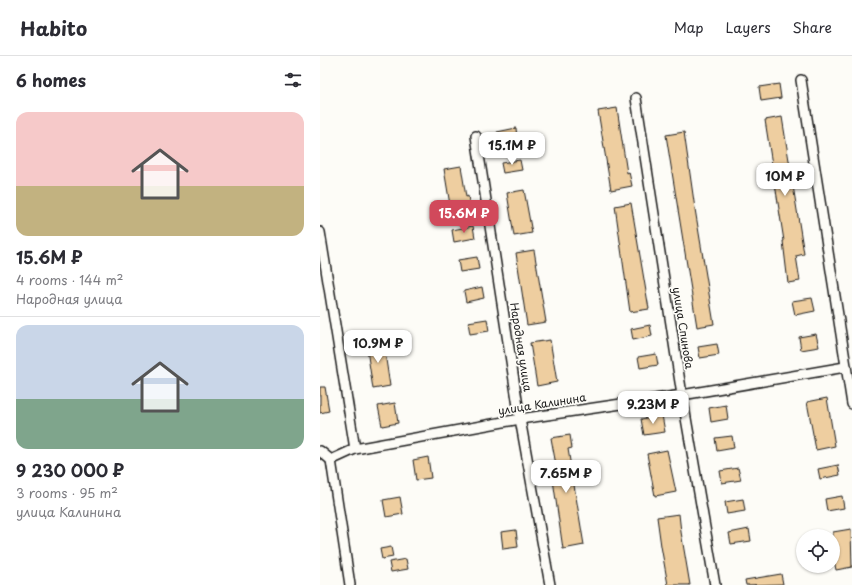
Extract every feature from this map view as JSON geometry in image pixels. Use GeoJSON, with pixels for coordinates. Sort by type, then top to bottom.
{"type":"FeatureCollection","features":[{"type":"Feature","properties":{"kind":"street"},"geometry":{"type":"LineString","coordinates":[[801,80],[852,404]]}},
{"type":"Feature","properties":{"kind":"street","name":"улица Спинова"},"geometry":{"type":"LineString","coordinates":[[636,98],[682,394],[715,585]]}},
{"type":"Feature","properties":{"kind":"street","name":"Народная улица"},"geometry":{"type":"LineString","coordinates":[[476,136],[520,419],[550,585]]}},
{"type":"Feature","properties":{"kind":"street"},"geometry":{"type":"LineString","coordinates":[[320,232],[355,449]]}},
{"type":"Feature","properties":{"kind":"street","name":"улица Калинина"},"geometry":{"type":"LineString","coordinates":[[331,460],[355,449],[520,419],[845,367]]}},
{"type":"Feature","properties":{"kind":"street"},"geometry":{"type":"LineString","coordinates":[[320,451],[331,460],[350,585]]}},
{"type":"Feature","properties":{"kind":"building"},"geometry":{"type":"Polygon","coordinates":[[[779,84],[781,98],[761,101],[759,87],[779,84]]]}},
{"type":"Feature","properties":{"kind":"building"},"geometry":{"type":"Polygon","coordinates":[[[617,108],[627,173],[629,172],[632,186],[611,190],[598,111],[617,108]]]}},
{"type":"Feature","properties":{"kind":"building"},"geometry":{"type":"Polygon","coordinates":[[[782,117],[804,254],[796,256],[800,281],[788,283],[784,241],[765,120],[782,117]]]}},
{"type":"Feature","properties":{"kind":"building"},"geometry":{"type":"Polygon","coordinates":[[[516,128],[517,139],[499,142],[497,132],[516,128]]]}},
{"type":"Feature","properties":{"kind":"building"},"geometry":{"type":"Polygon","coordinates":[[[684,132],[714,324],[697,327],[666,135],[684,132]]]}},
{"type":"Feature","properties":{"kind":"building"},"geometry":{"type":"Polygon","coordinates":[[[520,160],[522,170],[503,173],[501,163],[520,160]]]}},
{"type":"Feature","properties":{"kind":"building"},"geometry":{"type":"Polygon","coordinates":[[[461,166],[466,197],[468,196],[470,207],[451,211],[444,169],[461,166]]]}},
{"type":"Feature","properties":{"kind":"building"},"geometry":{"type":"Polygon","coordinates":[[[524,190],[532,233],[514,236],[507,193],[524,190]]]}},
{"type":"Feature","properties":{"kind":"building"},"geometry":{"type":"Polygon","coordinates":[[[631,203],[649,309],[630,312],[615,206],[631,203]]]}},
{"type":"Feature","properties":{"kind":"building"},"geometry":{"type":"Polygon","coordinates":[[[473,226],[475,238],[454,242],[452,230],[473,226]]]}},
{"type":"Feature","properties":{"kind":"building"},"geometry":{"type":"Polygon","coordinates":[[[534,250],[546,322],[527,325],[516,253],[534,250]]]}},
{"type":"Feature","properties":{"kind":"building"},"geometry":{"type":"Polygon","coordinates":[[[477,257],[479,269],[460,272],[458,260],[477,257]]]}},
{"type":"Feature","properties":{"kind":"building"},"geometry":{"type":"Polygon","coordinates":[[[482,287],[484,298],[466,302],[464,291],[482,287]]]}},
{"type":"Feature","properties":{"kind":"building"},"geometry":{"type":"Polygon","coordinates":[[[812,298],[815,311],[795,315],[792,301],[812,298]]]}},
{"type":"Feature","properties":{"kind":"building"},"geometry":{"type":"Polygon","coordinates":[[[487,319],[489,331],[470,334],[468,322],[487,319]]]}},
{"type":"Feature","properties":{"kind":"building"},"geometry":{"type":"Polygon","coordinates":[[[650,325],[652,336],[633,340],[631,329],[650,325]]]}},
{"type":"Feature","properties":{"kind":"building"},"geometry":{"type":"Polygon","coordinates":[[[816,334],[819,347],[801,350],[799,337],[816,334]]]}},
{"type":"Feature","properties":{"kind":"building"},"geometry":{"type":"Polygon","coordinates":[[[383,340],[390,386],[373,389],[366,343],[383,340]]]}},
{"type":"Feature","properties":{"kind":"building"},"geometry":{"type":"Polygon","coordinates":[[[550,340],[557,382],[537,386],[530,343],[550,340]]]}},
{"type":"Feature","properties":{"kind":"building"},"geometry":{"type":"Polygon","coordinates":[[[717,344],[719,355],[700,358],[698,347],[717,344]]]}},
{"type":"Feature","properties":{"kind":"building"},"geometry":{"type":"Polygon","coordinates":[[[656,354],[658,365],[640,368],[638,357],[656,354]]]}},
{"type":"Feature","properties":{"kind":"building"},"geometry":{"type":"Polygon","coordinates":[[[320,387],[325,387],[329,411],[320,413],[320,387]]]}},
{"type":"Feature","properties":{"kind":"building"},"geometry":{"type":"Polygon","coordinates":[[[827,398],[835,446],[816,450],[807,402],[827,398]]]}},
{"type":"Feature","properties":{"kind":"building"},"geometry":{"type":"Polygon","coordinates":[[[395,403],[398,423],[382,426],[378,406],[395,403]]]}},
{"type":"Feature","properties":{"kind":"building"},"geometry":{"type":"Polygon","coordinates":[[[726,405],[728,419],[711,422],[709,408],[726,405]]]}},
{"type":"Feature","properties":{"kind":"building"},"geometry":{"type":"Polygon","coordinates":[[[662,415],[665,432],[644,435],[641,419],[662,415]]]}},
{"type":"Feature","properties":{"kind":"building"},"geometry":{"type":"Polygon","coordinates":[[[570,435],[572,448],[568,449],[584,545],[563,549],[551,466],[556,465],[551,438],[570,435]]]}},
{"type":"Feature","properties":{"kind":"building"},"geometry":{"type":"Polygon","coordinates":[[[732,436],[734,448],[717,451],[715,438],[732,436]]]}},
{"type":"Feature","properties":{"kind":"building"},"geometry":{"type":"Polygon","coordinates":[[[667,450],[676,492],[655,496],[647,454],[667,450]]]}},
{"type":"Feature","properties":{"kind":"building"},"geometry":{"type":"Polygon","coordinates":[[[428,457],[431,478],[416,480],[413,460],[428,457]]]}},
{"type":"Feature","properties":{"kind":"building"},"geometry":{"type":"Polygon","coordinates":[[[838,465],[840,475],[820,479],[818,469],[838,465]]]}},
{"type":"Feature","properties":{"kind":"building"},"geometry":{"type":"Polygon","coordinates":[[[738,468],[741,480],[722,483],[720,471],[738,468]]]}},
{"type":"Feature","properties":{"kind":"building"},"geometry":{"type":"Polygon","coordinates":[[[842,496],[844,508],[827,511],[825,499],[842,496]]]}},
{"type":"Feature","properties":{"kind":"building"},"geometry":{"type":"Polygon","coordinates":[[[400,497],[403,514],[386,517],[383,500],[400,497]]]}},
{"type":"Feature","properties":{"kind":"building"},"geometry":{"type":"Polygon","coordinates":[[[743,499],[745,511],[727,514],[725,502],[743,499]]]}},
{"type":"Feature","properties":{"kind":"building"},"geometry":{"type":"Polygon","coordinates":[[[679,514],[690,585],[668,585],[657,517],[679,514]]]}},
{"type":"Feature","properties":{"kind":"building"},"geometry":{"type":"Polygon","coordinates":[[[749,529],[751,541],[731,544],[729,533],[749,529]]]}},
{"type":"Feature","properties":{"kind":"building"},"geometry":{"type":"Polygon","coordinates":[[[851,529],[852,567],[840,569],[840,531],[851,529]]]}},
{"type":"Feature","properties":{"kind":"building"},"geometry":{"type":"Polygon","coordinates":[[[516,530],[518,547],[503,549],[501,532],[516,530]]]}},
{"type":"Feature","properties":{"kind":"building"},"geometry":{"type":"Polygon","coordinates":[[[391,547],[393,557],[382,559],[380,549],[391,547]]]}},
{"type":"Feature","properties":{"kind":"building"},"geometry":{"type":"Polygon","coordinates":[[[406,559],[408,569],[391,572],[389,562],[406,559]]]}},
{"type":"Feature","properties":{"kind":"building"},"geometry":{"type":"Polygon","coordinates":[[[781,574],[783,584],[746,585],[745,580],[781,574]]]}}]}
